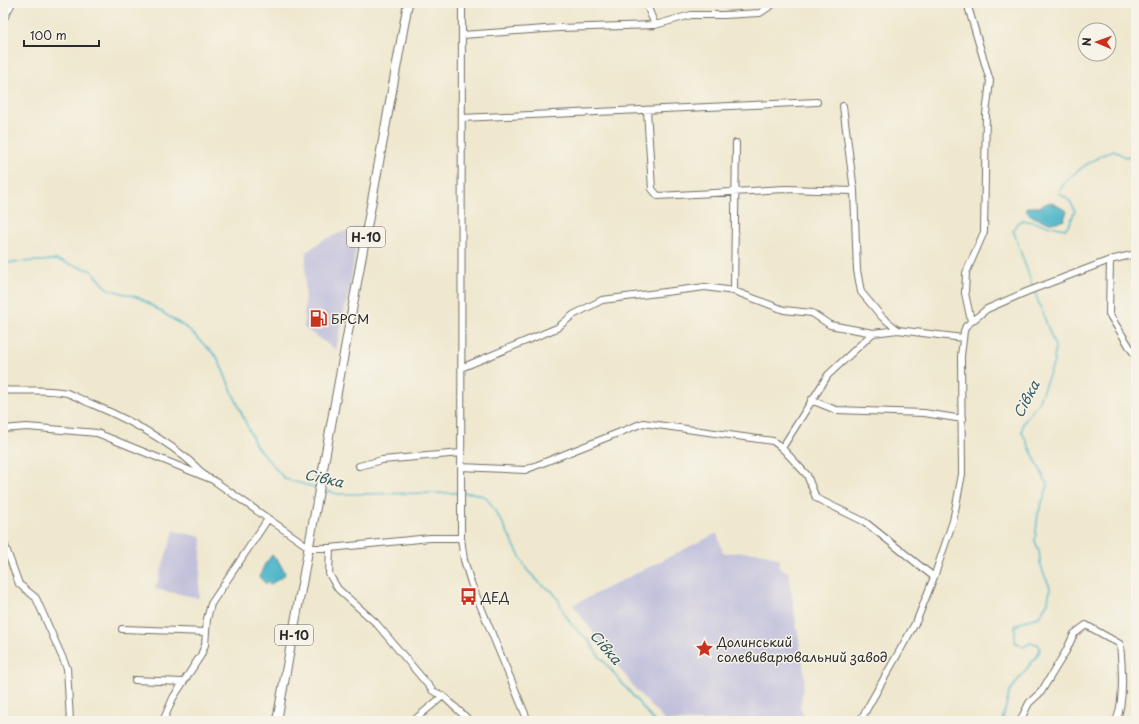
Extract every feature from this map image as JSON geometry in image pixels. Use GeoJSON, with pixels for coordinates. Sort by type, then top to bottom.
{"type":"FeatureCollection","features":[{"type":"Feature","properties":{"kind":"main road","name":"Н-10"},"geometry":{"type":"LineString","coordinates":[[277,721],[310,548],[408,3]]}},
{"type":"Feature","properties":{"kind":"street"},"geometry":{"type":"LineString","coordinates":[[3,20],[12,3]]}},
{"type":"Feature","properties":{"kind":"street"},"geometry":{"type":"LineString","coordinates":[[462,3],[461,538],[464,560],[471,583],[528,721]]}},
{"type":"Feature","properties":{"kind":"street"},"geometry":{"type":"LineString","coordinates":[[646,3],[656,25]]}},
{"type":"Feature","properties":{"kind":"street"},"geometry":{"type":"LineString","coordinates":[[462,35],[559,28],[656,25],[691,15],[760,13],[774,3]]}},
{"type":"Feature","properties":{"kind":"street"},"geometry":{"type":"LineString","coordinates":[[968,10],[990,81],[986,114],[984,232],[966,273],[965,293],[971,321]]}},
{"type":"Feature","properties":{"kind":"street"},"geometry":{"type":"LineString","coordinates":[[462,118],[818,102]]}},
{"type":"Feature","properties":{"kind":"street"},"geometry":{"type":"LineString","coordinates":[[843,106],[854,191],[858,270],[861,292],[882,317],[898,330]]}},
{"type":"Feature","properties":{"kind":"street"},"geometry":{"type":"LineString","coordinates":[[647,110],[652,190],[658,196],[735,191],[854,191]]}},
{"type":"Feature","properties":{"kind":"street"},"geometry":{"type":"LineString","coordinates":[[734,291],[736,143]]}},
{"type":"Feature","properties":{"kind":"street"},"geometry":{"type":"LineString","coordinates":[[860,721],[917,620],[934,577],[952,521],[962,474],[963,420],[961,356],[964,331],[971,321],[987,308],[1110,260],[1136,254]]}},
{"type":"Feature","properties":{"kind":"street"},"geometry":{"type":"LineString","coordinates":[[1110,260],[1109,314],[1136,357]]}},
{"type":"Feature","properties":{"kind":"street"},"geometry":{"type":"LineString","coordinates":[[461,368],[557,328],[573,315],[602,300],[704,287],[734,291],[784,310],[812,313],[830,325],[873,333],[898,330],[963,338]]}},
{"type":"Feature","properties":{"kind":"street"},"geometry":{"type":"LineString","coordinates":[[782,448],[828,375],[873,333]]}},
{"type":"Feature","properties":{"kind":"street"},"geometry":{"type":"LineString","coordinates":[[3,390],[42,390],[67,394],[80,399],[105,410],[156,437],[193,463],[206,477]]}},
{"type":"Feature","properties":{"kind":"street"},"geometry":{"type":"LineString","coordinates":[[811,400],[836,410],[924,413],[963,420]]}},
{"type":"Feature","properties":{"kind":"street"},"geometry":{"type":"LineString","coordinates":[[461,467],[525,470],[642,423],[772,441],[782,448],[807,475],[816,498],[864,522],[934,577]]}},
{"type":"Feature","properties":{"kind":"street"},"geometry":{"type":"LineString","coordinates":[[3,429],[27,427],[97,433],[213,480],[310,548],[330,548],[430,538],[461,538]]}},
{"type":"Feature","properties":{"kind":"street"},"geometry":{"type":"LineString","coordinates":[[359,466],[382,460],[461,453]]}},
{"type":"Feature","properties":{"kind":"street"},"geometry":{"type":"LineString","coordinates":[[162,721],[182,682],[201,655],[205,645],[211,604],[268,518]]}},
{"type":"Feature","properties":{"kind":"street"},"geometry":{"type":"LineString","coordinates":[[3,540],[19,584],[36,598],[67,668],[70,721]]}},
{"type":"Feature","properties":{"kind":"street"},"geometry":{"type":"LineString","coordinates":[[330,548],[329,574],[338,589],[376,623],[434,691],[443,696],[470,721]]}},
{"type":"Feature","properties":{"kind":"street"},"geometry":{"type":"LineString","coordinates":[[1020,721],[1029,703],[1040,692],[1066,651],[1074,634],[1086,625],[1120,644],[1121,686],[1119,716],[1116,721]]}},
{"type":"Feature","properties":{"kind":"street"},"geometry":{"type":"LineString","coordinates":[[122,629],[206,632]]}},
{"type":"Feature","properties":{"kind":"street"},"geometry":{"type":"LineString","coordinates":[[135,680],[182,682]]}},
{"type":"Feature","properties":{"kind":"street"},"geometry":{"type":"LineString","coordinates":[[414,721],[443,696]]}},
{"type":"Feature","properties":{"kind":"shaded area"},"geometry":{"type":"Polygon","coordinates":[[[359,226],[350,286],[336,350],[304,328],[306,252],[325,239],[359,226]]]}},
{"type":"Feature","properties":{"kind":"shaded area"},"geometry":{"type":"Polygon","coordinates":[[[174,531],[202,537],[199,598],[155,589],[174,531]]]}},
{"type":"Feature","properties":{"kind":"shaded area"},"geometry":{"type":"Polygon","coordinates":[[[717,533],[723,553],[760,552],[780,559],[778,567],[788,572],[805,677],[800,707],[807,721],[665,721],[636,690],[573,605],[717,533]]]}},
{"type":"Feature","properties":{"kind":"water"},"geometry":{"type":"Polygon","coordinates":[[[1050,202],[1067,211],[1064,220],[1059,222],[1043,221],[1025,210],[1027,207],[1039,207],[1050,202]]]}},
{"type":"Feature","properties":{"kind":"water"},"geometry":{"type":"Polygon","coordinates":[[[272,555],[279,562],[285,573],[284,576],[271,584],[265,583],[259,577],[265,564],[272,555]]]}},
{"type":"Feature","properties":{"kind":"waterway","name":"Сівка"},"geometry":{"type":"LineString","coordinates":[[1033,287],[1013,230],[1017,223],[1023,220],[1065,229],[1070,223],[1075,211],[1070,201],[1059,193],[1067,180],[1090,162],[1113,150],[1125,157],[1136,155]]}},
{"type":"Feature","properties":{"kind":"waterway","name":"Сівка"},"geometry":{"type":"LineString","coordinates":[[3,263],[56,260],[90,270],[108,289],[140,298],[188,329],[217,357],[256,446],[285,479],[317,488]]}},
{"type":"Feature","properties":{"kind":"waterway","name":"Сівка"},"geometry":{"type":"LineString","coordinates":[[1002,721],[1010,691],[1038,654],[1040,649],[1038,644],[1030,643],[1024,647],[1015,642],[1015,626],[1024,621],[1039,617],[1048,602],[1050,587],[1041,568],[1039,551],[1035,541],[1038,514],[1048,486],[1022,432],[1023,423],[1038,403],[1054,362],[1055,346],[1034,290]]}},
{"type":"Feature","properties":{"kind":"waterway","name":"Сівка"},"geometry":{"type":"LineString","coordinates":[[323,490],[338,494],[458,493]]}},
{"type":"Feature","properties":{"kind":"waterway","name":"Сівка"},"geometry":{"type":"LineString","coordinates":[[462,493],[473,493],[486,497],[502,522],[527,570],[542,585],[552,591],[572,625],[590,642],[596,652],[654,721]]}},
{"type":"Feature","properties":{"kind":"place","name":"БРСМ"},"geometry":{"type":"Point","coordinates":[318,318]}},
{"type":"Feature","properties":{"kind":"place","name":"ДЕД"},"geometry":{"type":"Point","coordinates":[468,596]}},
{"type":"Feature","properties":{"kind":"place","name":"Долинський солевиварювальний завод"},"geometry":{"type":"Point","coordinates":[704,648]}}]}
